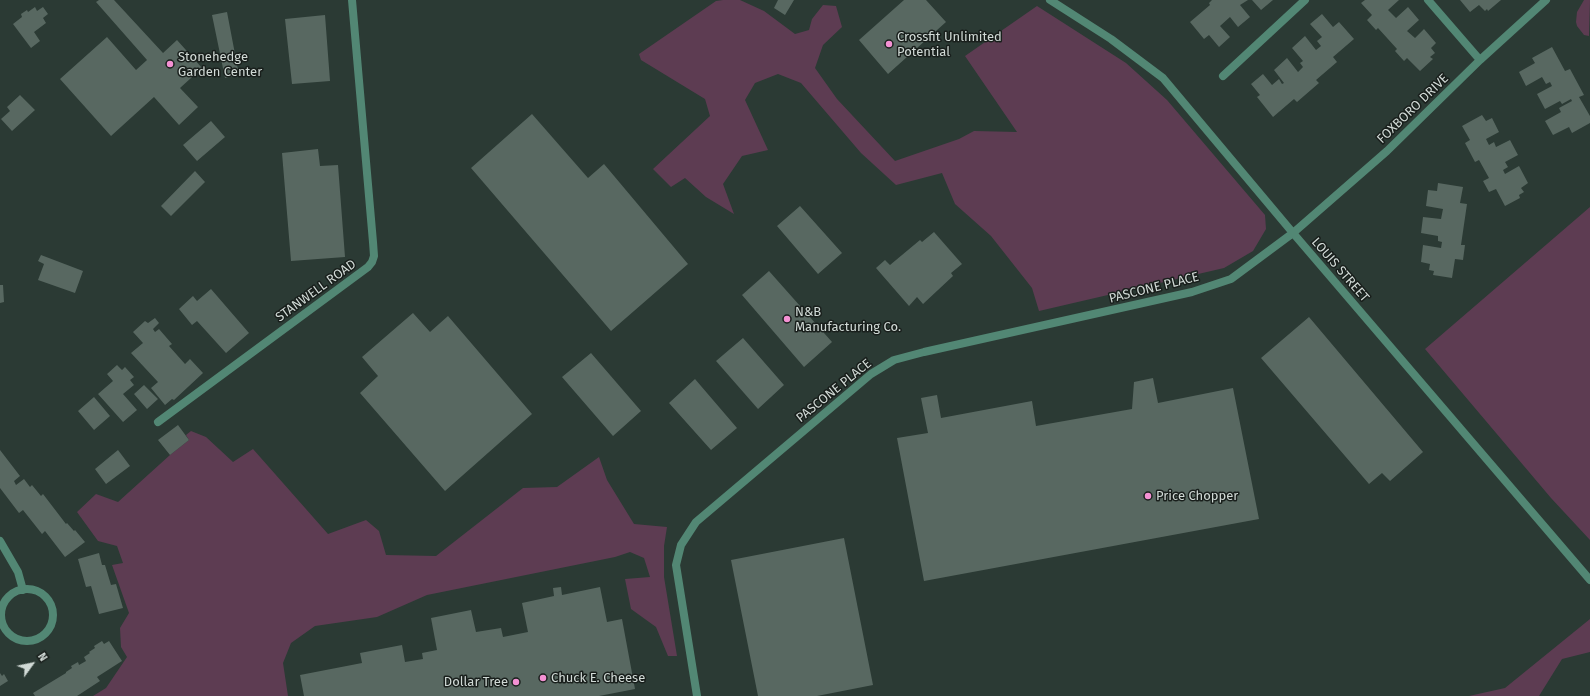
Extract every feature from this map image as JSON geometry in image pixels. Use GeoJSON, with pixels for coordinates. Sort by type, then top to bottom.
{"type":"FeatureCollection","features":[{"type":"Feature","properties":{"kind":"street","name":"STANWELL ROAD"},"geometry":{"type":"LineString","coordinates":[[158,422],[368,267],[372,262],[374,256],[373,236],[352,0]]}},
{"type":"Feature","properties":{"kind":"street"},"geometry":{"type":"LineString","coordinates":[[1223,76],[1305,0]]}},
{"type":"Feature","properties":{"kind":"street"},"geometry":{"type":"LineString","coordinates":[[1428,0],[1480,60]]}},
{"type":"Feature","properties":{"kind":"street","name":"FOXBORO DRIVE"},"geometry":{"type":"LineString","coordinates":[[1293,233],[1387,151],[1480,60],[1546,0]]}},
{"type":"Feature","properties":{"kind":"street","name":"LOUIS STREET"},"geometry":{"type":"LineString","coordinates":[[1056,1],[1111,39],[1163,78],[1293,233],[1590,580]]}},
{"type":"Feature","properties":{"kind":"street","name":"PASCONE PLACE"},"geometry":{"type":"LineString","coordinates":[[697,696],[676,565],[681,546],[696,522],[871,374],[894,360],[924,352],[1192,292],[1230,278],[1293,233]]}},
{"type":"Feature","properties":{"kind":"street"},"geometry":{"type":"LineString","coordinates":[[0,541],[18,572],[23,590]]}},
{"type":"Feature","properties":{"kind":"street"},"geometry":{"type":"LineString","coordinates":[[23,590],[33,590],[42,594],[50,602],[53,611],[53,622],[49,631],[41,638],[32,642],[22,641],[12,637],[5,630],[1,620],[2,610],[6,600],[13,593],[23,590]]}},
{"type":"Feature","properties":{"kind":"shaded area"},"geometry":{"type":"Polygon","coordinates":[[[740,0],[764,11],[795,34],[809,30],[812,19],[823,5],[836,6],[842,27],[823,45],[815,68],[837,99],[895,161],[959,139],[974,131],[1017,132],[965,56],[1037,6],[1126,63],[1167,100],[1265,215],[1266,229],[1253,251],[1224,268],[1039,311],[1032,288],[991,236],[955,204],[942,173],[896,185],[861,153],[801,83],[778,74],[755,83],[745,100],[768,150],[742,156],[723,184],[734,214],[706,197],[685,178],[671,187],[653,169],[710,116],[705,99],[641,60],[639,54],[716,1],[740,0]]]}},
{"type":"Feature","properties":{"kind":"shaded area"},"geometry":{"type":"Polygon","coordinates":[[[1584,0],[1590,0],[1589,36],[1584,35],[1577,26],[1576,22],[1577,12],[1584,0]]]}},
{"type":"Feature","properties":{"kind":"shaded area"},"geometry":{"type":"Polygon","coordinates":[[[1590,207],[1590,540],[1551,498],[1425,349],[1590,207]]]}},
{"type":"Feature","properties":{"kind":"shaded area"},"geometry":{"type":"Polygon","coordinates":[[[191,431],[206,437],[233,462],[253,449],[328,534],[366,520],[379,531],[386,555],[436,556],[523,488],[557,487],[599,457],[607,480],[634,524],[667,527],[664,546],[664,577],[677,656],[668,656],[656,627],[631,609],[625,579],[650,577],[644,558],[630,552],[615,557],[427,595],[377,617],[315,626],[291,643],[283,663],[288,696],[93,696],[106,688],[127,657],[121,647],[120,628],[129,613],[112,565],[123,563],[117,546],[98,541],[77,512],[96,494],[118,502],[189,440],[186,435],[191,431]]]}},
{"type":"Feature","properties":{"kind":"shaded area"},"geometry":{"type":"Polygon","coordinates":[[[1590,619],[1590,652],[1562,659],[1539,696],[1469,696],[1505,688],[1590,619]]]}},
{"type":"Feature","properties":{"kind":"building","name":"Stonehedge Garden Center"},"geometry":{"type":"Polygon","coordinates":[[[99,0],[114,0],[163,53],[177,40],[202,68],[180,88],[198,107],[179,125],[154,97],[111,136],[60,79],[107,37],[136,70],[147,60],[96,2],[99,0]]]}},
{"type":"Feature","properties":{"kind":"building"},"geometry":{"type":"Polygon","coordinates":[[[778,0],[794,0],[785,15],[774,8],[778,0]]]}},
{"type":"Feature","properties":{"kind":"building"},"geometry":{"type":"Polygon","coordinates":[[[904,0],[926,0],[946,22],[888,74],[859,40],[904,0]]]}},
{"type":"Feature","properties":{"kind":"building"},"geometry":{"type":"Polygon","coordinates":[[[1212,0],[1248,0],[1240,5],[1250,17],[1238,27],[1230,17],[1220,26],[1230,37],[1219,47],[1209,35],[1204,39],[1190,22],[1210,5],[1209,3],[1212,0]]]}},
{"type":"Feature","properties":{"kind":"building"},"geometry":{"type":"Polygon","coordinates":[[[1252,0],[1273,0],[1261,10],[1252,0]]]}},
{"type":"Feature","properties":{"kind":"building"},"geometry":{"type":"Polygon","coordinates":[[[1365,0],[1399,0],[1388,10],[1396,18],[1408,7],[1419,20],[1407,31],[1415,38],[1424,29],[1436,43],[1431,48],[1435,53],[1430,57],[1433,59],[1420,71],[1407,58],[1404,61],[1395,51],[1397,49],[1378,28],[1376,30],[1367,20],[1372,15],[1361,3],[1365,0]]]}},
{"type":"Feature","properties":{"kind":"building"},"geometry":{"type":"Polygon","coordinates":[[[1460,0],[1501,0],[1488,11],[1487,9],[1485,11],[1479,5],[1470,12],[1460,0]]]}},
{"type":"Feature","properties":{"kind":"building"},"geometry":{"type":"Polygon","coordinates":[[[35,7],[37,11],[43,7],[48,14],[43,18],[46,23],[34,32],[40,41],[31,48],[13,24],[22,17],[21,14],[27,10],[28,12],[35,7]]]}},
{"type":"Feature","properties":{"kind":"building"},"geometry":{"type":"Polygon","coordinates":[[[227,12],[239,75],[225,78],[212,15],[227,12]]]}},
{"type":"Feature","properties":{"kind":"building"},"geometry":{"type":"Polygon","coordinates":[[[1322,14],[1333,27],[1339,22],[1354,39],[1333,57],[1337,62],[1316,80],[1319,83],[1297,102],[1294,99],[1273,117],[1257,97],[1260,95],[1251,84],[1263,74],[1272,85],[1279,79],[1282,84],[1284,83],[1274,70],[1287,58],[1298,72],[1303,67],[1300,63],[1303,61],[1292,48],[1305,36],[1316,50],[1321,46],[1317,41],[1322,37],[1310,24],[1322,14]]]}},
{"type":"Feature","properties":{"kind":"building"},"geometry":{"type":"Polygon","coordinates":[[[325,15],[330,81],[292,84],[285,19],[325,15]]]}},
{"type":"Feature","properties":{"kind":"building"},"geometry":{"type":"Polygon","coordinates":[[[1552,47],[1565,71],[1570,69],[1584,95],[1579,97],[1590,116],[1590,123],[1572,133],[1569,127],[1553,135],[1545,121],[1561,112],[1559,108],[1572,101],[1571,99],[1562,104],[1560,101],[1545,109],[1537,94],[1552,86],[1550,82],[1546,84],[1542,77],[1526,86],[1519,72],[1535,63],[1532,58],[1552,47]]]}},
{"type":"Feature","properties":{"kind":"building"},"geometry":{"type":"Polygon","coordinates":[[[20,95],[35,110],[12,131],[1,119],[10,111],[7,107],[20,95]]]}},
{"type":"Feature","properties":{"kind":"building"},"geometry":{"type":"Polygon","coordinates":[[[532,114],[588,178],[604,164],[688,264],[611,331],[471,168],[532,114]]]}},
{"type":"Feature","properties":{"kind":"building"},"geometry":{"type":"Polygon","coordinates":[[[1482,115],[1486,121],[1492,118],[1499,132],[1486,139],[1489,145],[1494,142],[1496,147],[1510,140],[1518,155],[1505,162],[1508,167],[1503,170],[1505,174],[1519,166],[1528,183],[1521,188],[1524,192],[1519,195],[1520,198],[1505,206],[1496,189],[1489,192],[1483,181],[1489,178],[1479,160],[1475,162],[1465,143],[1470,140],[1462,126],[1482,115]]]}},
{"type":"Feature","properties":{"kind":"building"},"geometry":{"type":"Polygon","coordinates":[[[211,121],[225,137],[197,161],[183,145],[211,121]]]}},
{"type":"Feature","properties":{"kind":"building"},"geometry":{"type":"Polygon","coordinates":[[[318,149],[320,166],[338,165],[345,257],[291,261],[282,153],[318,149]]]}},
{"type":"Feature","properties":{"kind":"building"},"geometry":{"type":"Polygon","coordinates":[[[195,171],[205,182],[171,216],[161,206],[195,171]]]}},
{"type":"Feature","properties":{"kind":"building"},"geometry":{"type":"Polygon","coordinates":[[[1438,183],[1463,187],[1460,203],[1467,204],[1461,245],[1465,245],[1463,260],[1455,259],[1452,278],[1433,275],[1434,271],[1429,270],[1430,264],[1421,262],[1423,245],[1441,248],[1442,242],[1438,241],[1438,236],[1421,233],[1423,217],[1441,219],[1443,209],[1426,206],[1428,190],[1437,191],[1438,183]]]}},
{"type":"Feature","properties":{"kind":"building"},"geometry":{"type":"Polygon","coordinates":[[[800,206],[842,253],[818,274],[777,226],[800,206]]]}},
{"type":"Feature","properties":{"kind":"building"},"geometry":{"type":"Polygon","coordinates":[[[934,232],[962,264],[951,273],[953,276],[923,304],[917,297],[909,306],[876,268],[885,260],[890,265],[920,240],[922,242],[934,232]]]}},
{"type":"Feature","properties":{"kind":"building"},"geometry":{"type":"Polygon","coordinates":[[[41,255],[83,271],[75,293],[38,280],[44,264],[38,261],[41,255]]]}},
{"type":"Feature","properties":{"kind":"building","name":"N&B Manufacturing Co."},"geometry":{"type":"Polygon","coordinates":[[[769,271],[832,342],[804,367],[742,295],[769,271]]]}},
{"type":"Feature","properties":{"kind":"building"},"geometry":{"type":"Polygon","coordinates":[[[0,285],[3,285],[4,302],[0,303],[0,285]]]}},
{"type":"Feature","properties":{"kind":"building"},"geometry":{"type":"Polygon","coordinates":[[[211,289],[249,333],[226,353],[197,321],[192,325],[179,309],[193,296],[197,301],[211,289]]]}},
{"type":"Feature","properties":{"kind":"building"},"geometry":{"type":"Polygon","coordinates":[[[413,313],[430,332],[448,316],[532,414],[445,491],[360,393],[378,376],[362,357],[413,313]]]}},
{"type":"Feature","properties":{"kind":"building"},"geometry":{"type":"Polygon","coordinates":[[[1309,317],[1423,452],[1390,481],[1382,473],[1369,484],[1261,358],[1309,317]]]}},
{"type":"Feature","properties":{"kind":"building"},"geometry":{"type":"Polygon","coordinates":[[[155,318],[159,323],[153,329],[155,332],[159,329],[172,344],[169,346],[185,364],[190,359],[203,373],[174,400],[172,399],[165,405],[151,388],[158,382],[131,353],[143,343],[133,332],[145,321],[148,323],[155,318]]]}},
{"type":"Feature","properties":{"kind":"building"},"geometry":{"type":"Polygon","coordinates":[[[743,338],[784,385],[758,409],[716,361],[743,338]]]}},
{"type":"Feature","properties":{"kind":"building"},"geometry":{"type":"Polygon","coordinates":[[[591,353],[641,411],[613,436],[562,377],[591,353]]]}},
{"type":"Feature","properties":{"kind":"building"},"geometry":{"type":"Polygon","coordinates":[[[117,365],[122,370],[125,367],[134,377],[130,380],[134,385],[123,394],[137,410],[123,422],[98,394],[113,381],[107,374],[117,365]]]}},
{"type":"Feature","properties":{"kind":"building"},"geometry":{"type":"Polygon","coordinates":[[[1153,378],[1158,403],[1233,388],[1259,519],[924,581],[897,438],[928,433],[921,398],[937,395],[941,418],[1032,401],[1036,426],[1132,409],[1134,382],[1153,378]]]}},
{"type":"Feature","properties":{"kind":"building"},"geometry":{"type":"Polygon","coordinates":[[[695,379],[737,428],[711,450],[669,403],[695,379]]]}},
{"type":"Feature","properties":{"kind":"building"},"geometry":{"type":"Polygon","coordinates":[[[144,385],[158,399],[147,409],[134,394],[144,385]]]}},
{"type":"Feature","properties":{"kind":"building"},"geometry":{"type":"Polygon","coordinates":[[[94,397],[110,416],[94,430],[78,411],[94,397]]]}},
{"type":"Feature","properties":{"kind":"building"},"geometry":{"type":"Polygon","coordinates":[[[178,425],[189,440],[170,455],[158,440],[178,425]]]}},
{"type":"Feature","properties":{"kind":"building"},"geometry":{"type":"Polygon","coordinates":[[[0,450],[20,476],[14,481],[16,485],[24,479],[30,487],[32,485],[41,496],[43,494],[66,524],[67,523],[74,531],[75,530],[85,542],[65,557],[45,531],[42,534],[23,510],[19,513],[0,488],[0,450]]]}},
{"type":"Feature","properties":{"kind":"building"},"geometry":{"type":"Polygon","coordinates":[[[118,450],[130,466],[106,484],[95,469],[118,450]]]}},
{"type":"Feature","properties":{"kind":"building"},"geometry":{"type":"Polygon","coordinates":[[[844,538],[873,685],[817,696],[758,696],[731,560],[844,538]]]}},
{"type":"Feature","properties":{"kind":"building"},"geometry":{"type":"Polygon","coordinates":[[[99,553],[102,565],[105,565],[111,585],[116,584],[123,608],[99,614],[91,586],[86,587],[78,559],[99,553]]]}},
{"type":"Feature","properties":{"kind":"building"},"geometry":{"type":"Polygon","coordinates":[[[561,587],[562,595],[600,587],[607,622],[622,619],[635,689],[599,696],[304,696],[300,675],[362,663],[360,653],[402,645],[405,662],[423,659],[422,653],[437,650],[431,618],[471,610],[476,632],[501,628],[503,637],[528,632],[522,603],[554,596],[553,588],[561,587]]]}},
{"type":"Feature","properties":{"kind":"building"},"geometry":{"type":"Polygon","coordinates":[[[102,641],[104,644],[109,641],[122,661],[97,677],[100,681],[77,696],[35,696],[33,693],[66,673],[72,668],[71,666],[78,662],[79,665],[86,661],[84,657],[95,648],[94,646],[102,641]]]}},
{"type":"Feature","properties":{"kind":"building"},"geometry":{"type":"Polygon","coordinates":[[[0,673],[2,676],[4,674],[8,681],[0,686],[0,673]]]}},
{"type":"Feature","properties":{"kind":"place","name":"Crossfit Unlimited Potential"},"geometry":{"type":"Point","coordinates":[889,44]}},
{"type":"Feature","properties":{"kind":"place","name":"Stonehedge Garden Center"},"geometry":{"type":"Point","coordinates":[170,64]}},
{"type":"Feature","properties":{"kind":"place","name":"N&B Manufacturing Co."},"geometry":{"type":"Point","coordinates":[787,319]}},
{"type":"Feature","properties":{"kind":"place","name":"Price Chopper"},"geometry":{"type":"Point","coordinates":[1148,496]}},
{"type":"Feature","properties":{"kind":"place","name":"Chuck E. Cheese"},"geometry":{"type":"Point","coordinates":[543,678]}},
{"type":"Feature","properties":{"kind":"place","name":"Dollar Tree"},"geometry":{"type":"Point","coordinates":[516,682]}}]}
